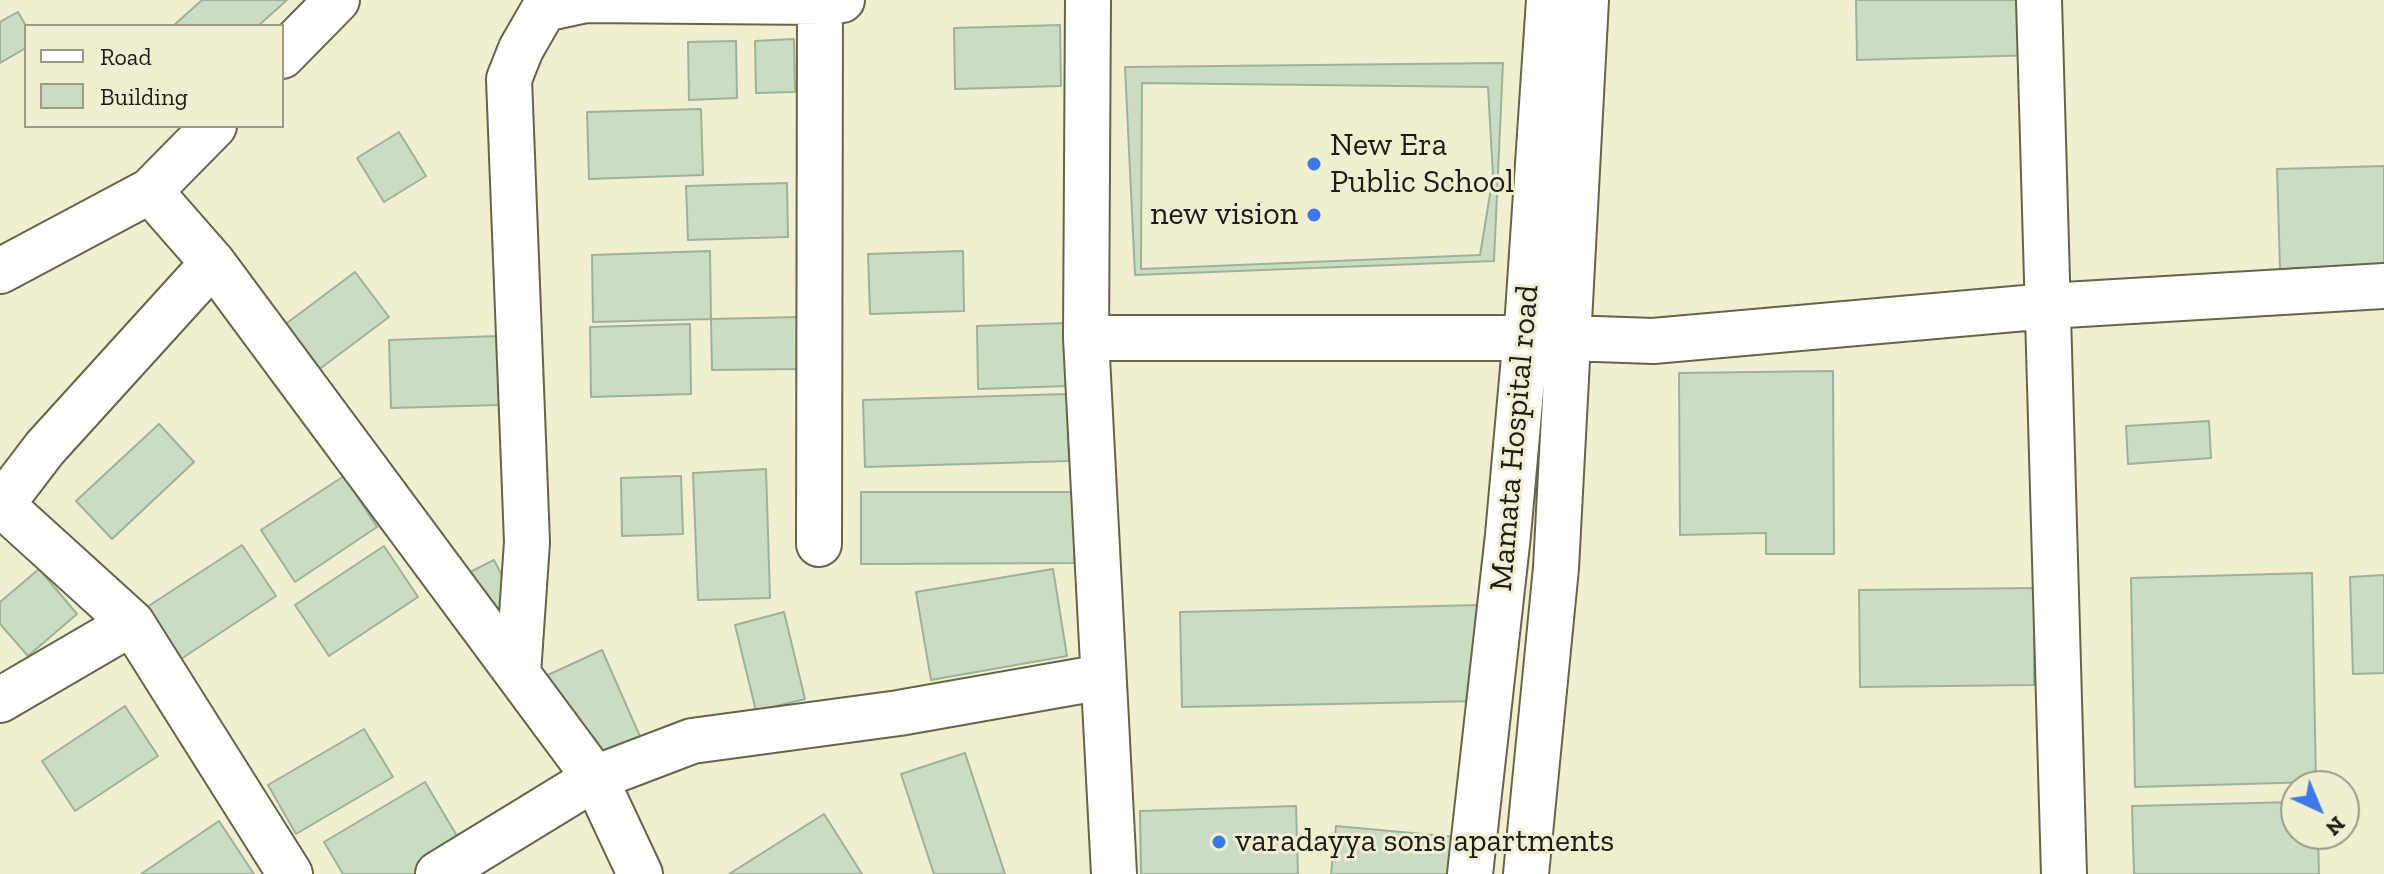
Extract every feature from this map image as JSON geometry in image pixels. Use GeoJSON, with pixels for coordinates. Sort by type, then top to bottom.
{"type":"FeatureCollection","features":[{"type":"Feature","properties":{"kind":"street"},"geometry":{"type":"LineString","coordinates":[[518,674],[527,542],[509,79],[521,49],[544,9],[586,0],[827,1],[819,544]]}},
{"type":"Feature","properties":{"kind":"street"},"geometry":{"type":"LineString","coordinates":[[1088,0],[1086,338],[1114,874]]}},
{"type":"Feature","properties":{"kind":"street","name":"Mamata Hospital road"},"geometry":{"type":"LineString","coordinates":[[1526,874],[1556,568],[1547,338],[1549,0]]}},
{"type":"Feature","properties":{"kind":"street","name":"Mamata Hospital road"},"geometry":{"type":"LineString","coordinates":[[1470,874],[1508,535],[1547,338],[1586,0]]}},
{"type":"Feature","properties":{"kind":"street"},"geometry":{"type":"LineString","coordinates":[[2039,0],[2064,874]]}},
{"type":"Feature","properties":{"kind":"street"},"geometry":{"type":"LineString","coordinates":[[284,54],[332,2]]}},
{"type":"Feature","properties":{"kind":"street"},"geometry":{"type":"LineString","coordinates":[[0,271],[150,191],[212,128]]}},
{"type":"Feature","properties":{"kind":"street"},"geometry":{"type":"LineString","coordinates":[[150,191],[213,263],[595,778],[640,874]]}},
{"type":"Feature","properties":{"kind":"street"},"geometry":{"type":"LineString","coordinates":[[213,263],[45,448],[1,506],[132,623],[290,874]]}},
{"type":"Feature","properties":{"kind":"street"},"geometry":{"type":"LineString","coordinates":[[1086,338],[1547,338],[1653,341],[2048,306],[2384,286]]}},
{"type":"Feature","properties":{"kind":"street"},"geometry":{"type":"LineString","coordinates":[[0,700],[132,623]]}},
{"type":"Feature","properties":{"kind":"street"},"geometry":{"type":"LineString","coordinates":[[438,874],[595,778],[692,741],[899,713],[1103,677]]}},
{"type":"Feature","properties":{"kind":"building"},"geometry":{"type":"Polygon","coordinates":[[[202,0],[287,0],[260,24],[175,24],[202,0]]]}},
{"type":"Feature","properties":{"kind":"building"},"geometry":{"type":"Polygon","coordinates":[[[1856,0],[2037,0],[2038,55],[1857,60],[1856,0]]]}},
{"type":"Feature","properties":{"kind":"building"},"geometry":{"type":"Polygon","coordinates":[[[18,12],[25,24],[24,49],[0,63],[0,22],[18,12]]]}},
{"type":"Feature","properties":{"kind":"building"},"geometry":{"type":"Polygon","coordinates":[[[1060,25],[1061,86],[955,89],[954,28],[1060,25]]]}},
{"type":"Feature","properties":{"kind":"building"},"geometry":{"type":"Polygon","coordinates":[[[794,39],[795,92],[756,93],[755,41],[794,39]]]}},
{"type":"Feature","properties":{"kind":"building"},"geometry":{"type":"Polygon","coordinates":[[[736,41],[737,98],[689,100],[688,42],[736,41]]]}},
{"type":"Feature","properties":{"kind":"building","name":"New Era Public School"},"geometry":{"type":"Polygon","coordinates":[[[1503,63],[1494,261],[1135,275],[1125,67],[1503,63]]]}},
{"type":"Feature","properties":{"kind":"building","name":"New Era Public School"},"geometry":{"type":"Polygon","coordinates":[[[1142,83],[1488,87],[1493,176],[1480,255],[1141,269],[1142,83]]]}},
{"type":"Feature","properties":{"kind":"building"},"geometry":{"type":"Polygon","coordinates":[[[701,109],[703,175],[589,179],[587,112],[701,109]]]}},
{"type":"Feature","properties":{"kind":"building"},"geometry":{"type":"Polygon","coordinates":[[[399,132],[426,176],[384,202],[357,158],[399,132]]]}},
{"type":"Feature","properties":{"kind":"building"},"geometry":{"type":"Polygon","coordinates":[[[2384,166],[2384,266],[2280,269],[2277,169],[2384,166]]]}},
{"type":"Feature","properties":{"kind":"building"},"geometry":{"type":"Polygon","coordinates":[[[787,183],[788,237],[688,240],[686,186],[787,183]]]}},
{"type":"Feature","properties":{"kind":"building"},"geometry":{"type":"Polygon","coordinates":[[[710,251],[711,319],[593,322],[592,255],[710,251]]]}},
{"type":"Feature","properties":{"kind":"building"},"geometry":{"type":"Polygon","coordinates":[[[963,251],[964,311],[870,314],[868,254],[963,251]]]}},
{"type":"Feature","properties":{"kind":"building"},"geometry":{"type":"Polygon","coordinates":[[[355,272],[389,317],[313,374],[279,329],[355,272]]]}},
{"type":"Feature","properties":{"kind":"building"},"geometry":{"type":"Polygon","coordinates":[[[799,317],[800,369],[712,370],[711,319],[799,317]]]}},
{"type":"Feature","properties":{"kind":"building"},"geometry":{"type":"Polygon","coordinates":[[[1067,323],[1068,386],[978,389],[977,326],[1067,323]]]}},
{"type":"Feature","properties":{"kind":"building"},"geometry":{"type":"Polygon","coordinates":[[[690,324],[691,394],[591,397],[590,327],[690,324]]]}},
{"type":"Feature","properties":{"kind":"building"},"geometry":{"type":"Polygon","coordinates":[[[498,336],[500,405],[391,408],[389,340],[498,336]]]}},
{"type":"Feature","properties":{"kind":"building"},"geometry":{"type":"Polygon","coordinates":[[[1833,371],[1834,554],[1766,554],[1766,533],[1680,535],[1679,373],[1833,371]]]}},
{"type":"Feature","properties":{"kind":"building"},"geometry":{"type":"Polygon","coordinates":[[[1067,394],[1069,461],[865,467],[863,400],[1067,394]]]}},
{"type":"Feature","properties":{"kind":"building"},"geometry":{"type":"Polygon","coordinates":[[[2209,421],[2211,458],[2128,464],[2126,426],[2209,421]]]}},
{"type":"Feature","properties":{"kind":"building"},"geometry":{"type":"Polygon","coordinates":[[[159,424],[194,462],[112,539],[76,501],[159,424]]]}},
{"type":"Feature","properties":{"kind":"building"},"geometry":{"type":"Polygon","coordinates":[[[766,469],[770,598],[698,600],[693,473],[766,469]]]}},
{"type":"Feature","properties":{"kind":"building"},"geometry":{"type":"Polygon","coordinates":[[[344,476],[377,527],[295,582],[261,530],[344,476]]]}},
{"type":"Feature","properties":{"kind":"building"},"geometry":{"type":"Polygon","coordinates":[[[681,476],[683,534],[622,536],[621,478],[681,476]]]}},
{"type":"Feature","properties":{"kind":"building"},"geometry":{"type":"Polygon","coordinates":[[[861,492],[1075,492],[1074,563],[861,564],[861,492]]]}},
{"type":"Feature","properties":{"kind":"building"},"geometry":{"type":"Polygon","coordinates":[[[242,545],[276,596],[178,661],[144,609],[242,545]]]}},
{"type":"Feature","properties":{"kind":"building"},"geometry":{"type":"Polygon","coordinates":[[[384,546],[418,597],[329,656],[295,605],[384,546]]]}},
{"type":"Feature","properties":{"kind":"building"},"geometry":{"type":"Polygon","coordinates":[[[494,560],[516,603],[488,618],[466,574],[494,560]]]}},
{"type":"Feature","properties":{"kind":"building"},"geometry":{"type":"Polygon","coordinates":[[[39,569],[77,614],[28,656],[0,624],[0,602],[39,569]]]}},
{"type":"Feature","properties":{"kind":"building"},"geometry":{"type":"Polygon","coordinates":[[[1053,569],[1067,656],[931,680],[916,592],[1053,569]]]}},
{"type":"Feature","properties":{"kind":"building"},"geometry":{"type":"Polygon","coordinates":[[[2312,573],[2316,770],[2280,770],[2280,783],[2135,787],[2131,578],[2312,573]]]}},
{"type":"Feature","properties":{"kind":"building"},"geometry":{"type":"Polygon","coordinates":[[[2384,575],[2384,673],[2353,674],[2350,577],[2384,575]]]}},
{"type":"Feature","properties":{"kind":"building"},"geometry":{"type":"Polygon","coordinates":[[[2034,588],[2034,685],[1860,687],[1859,590],[2034,588]]]}},
{"type":"Feature","properties":{"kind":"building"},"geometry":{"type":"Polygon","coordinates":[[[1481,605],[1482,701],[1182,707],[1180,612],[1481,605]]]}},
{"type":"Feature","properties":{"kind":"building"},"geometry":{"type":"Polygon","coordinates":[[[784,612],[805,699],[756,711],[735,625],[784,612]]]}},
{"type":"Feature","properties":{"kind":"building"},"geometry":{"type":"Polygon","coordinates":[[[602,650],[646,750],[592,774],[548,675],[602,650]]]}},
{"type":"Feature","properties":{"kind":"building"},"geometry":{"type":"Polygon","coordinates":[[[125,706],[158,756],[75,811],[42,761],[125,706]]]}},
{"type":"Feature","properties":{"kind":"building"},"geometry":{"type":"Polygon","coordinates":[[[364,729],[393,777],[296,834],[268,785],[364,729]]]}},
{"type":"Feature","properties":{"kind":"building"},"geometry":{"type":"Polygon","coordinates":[[[965,753],[1005,874],[934,874],[901,774],[965,753]]]}},
{"type":"Feature","properties":{"kind":"building"},"geometry":{"type":"Polygon","coordinates":[[[425,782],[463,846],[416,874],[343,874],[324,842],[425,782]]]}},
{"type":"Feature","properties":{"kind":"building"},"geometry":{"type":"Polygon","coordinates":[[[2280,802],[2280,850],[2318,850],[2319,874],[2134,874],[2132,806],[2280,802]]]}},
{"type":"Feature","properties":{"kind":"building","name":"varadayya sons apartments"},"geometry":{"type":"Polygon","coordinates":[[[1296,806],[1298,874],[1141,874],[1140,811],[1296,806]]]}},
{"type":"Feature","properties":{"kind":"building"},"geometry":{"type":"Polygon","coordinates":[[[824,814],[862,874],[729,874],[824,814]]]}},
{"type":"Feature","properties":{"kind":"building"},"geometry":{"type":"Polygon","coordinates":[[[219,821],[254,874],[141,874],[219,821]]]}},
{"type":"Feature","properties":{"kind":"building"},"geometry":{"type":"Polygon","coordinates":[[[1336,826],[1466,838],[1462,874],[1331,874],[1336,826]]]}},
{"type":"Feature","properties":{"kind":"place","name":"New Era Public School"},"geometry":{"type":"Point","coordinates":[1314,164]}},
{"type":"Feature","properties":{"kind":"place","name":"new vision"},"geometry":{"type":"Point","coordinates":[1314,215]}},
{"type":"Feature","properties":{"kind":"place","name":"varadayya sons apartments"},"geometry":{"type":"Point","coordinates":[1219,842]}}]}
